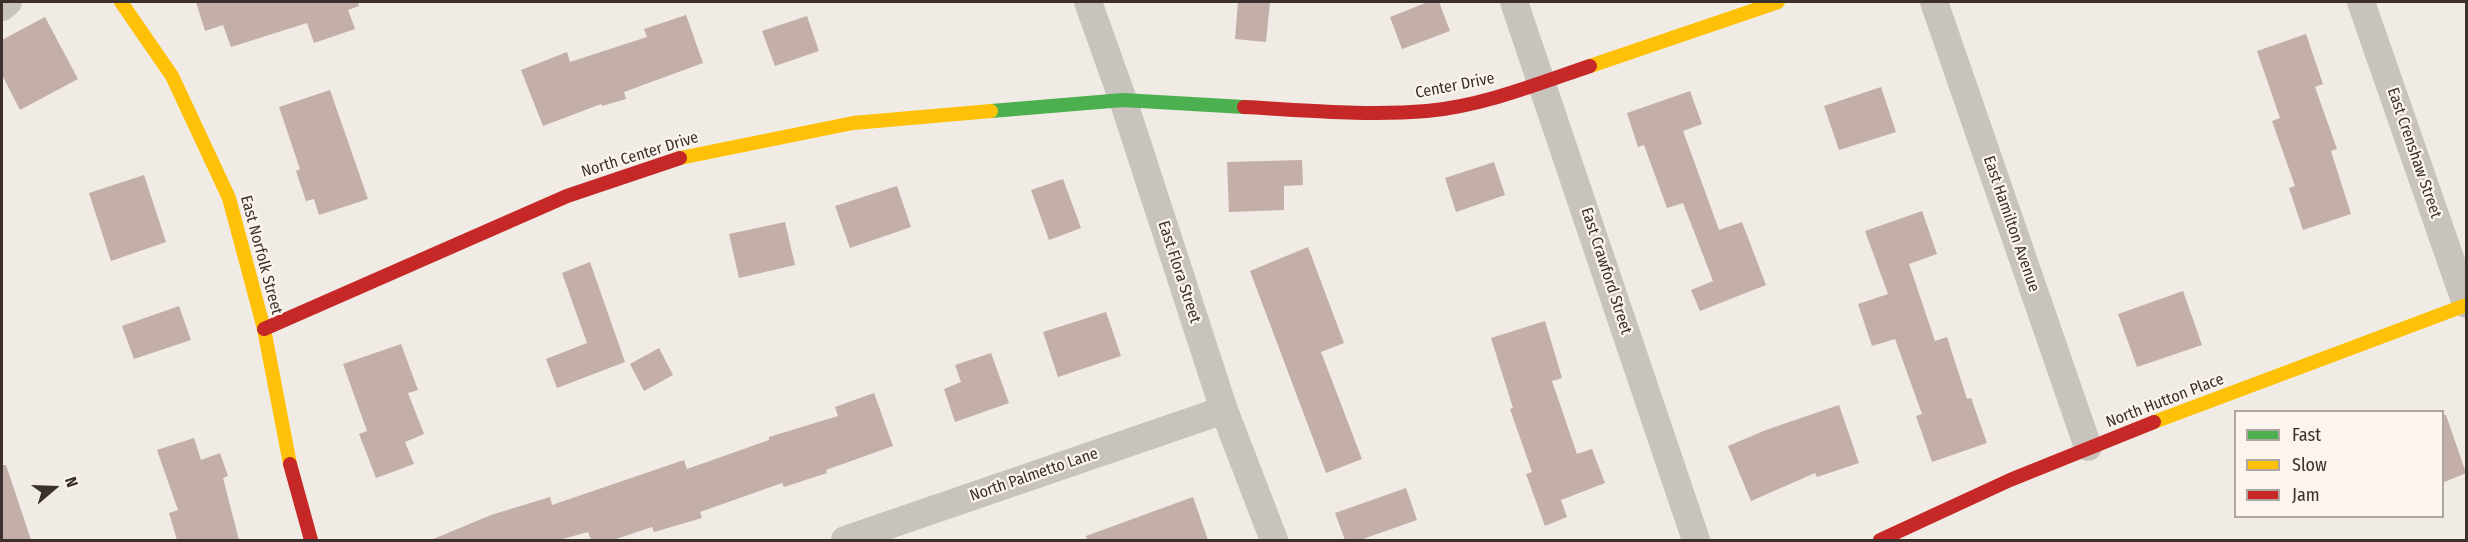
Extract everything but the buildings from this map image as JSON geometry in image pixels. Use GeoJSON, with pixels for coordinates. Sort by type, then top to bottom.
{"type":"FeatureCollection","features":[{"type":"Feature","properties":{"kind":"street"},"geometry":{"type":"LineString","coordinates":[[2,7],[8,2]]}},
{"type":"Feature","properties":{"kind":"street","name":"East Norfolk Street"},"geometry":{"type":"LineString","coordinates":[[121,2],[172,76],[229,198],[264,329],[292,473],[311,540]]}},
{"type":"Feature","properties":{"kind":"street","name":"East Flora Street"},"geometry":{"type":"LineString","coordinates":[[1088,2],[1123,100],[1224,410],[1274,540]]}},
{"type":"Feature","properties":{"kind":"street","name":"East Crawford Street"},"geometry":{"type":"LineString","coordinates":[[1514,2],[1696,540]]}},
{"type":"Feature","properties":{"kind":"street","name":"Center Drive"},"geometry":{"type":"LineString","coordinates":[[1123,100],[1362,113],[1428,111],[1488,100],[1778,2]]}},
{"type":"Feature","properties":{"kind":"street","name":"East Hamilton Avenue"},"geometry":{"type":"LineString","coordinates":[[1934,2],[2088,447]]}},
{"type":"Feature","properties":{"kind":"street","name":"East Crenshaw Street"},"geometry":{"type":"LineString","coordinates":[[2361,2],[2466,304]]}},
{"type":"Feature","properties":{"kind":"street","name":"North Center Drive"},"geometry":{"type":"LineString","coordinates":[[264,329],[567,195],[693,154],[853,123],[1123,100]]}},
{"type":"Feature","properties":{"kind":"street","name":"North Hutton Place"},"geometry":{"type":"LineString","coordinates":[[1880,540],[2088,447],[2466,304]]}},
{"type":"Feature","properties":{"kind":"street","name":"North Palmetto Lane"},"geometry":{"type":"LineString","coordinates":[[845,540],[1224,410]]}},
{"type":"Feature","properties":{"kind":"traffic: fast"},"geometry":{"type":"LineString","coordinates":[[991,111],[1123,100],[1244,107]]}},
{"type":"Feature","properties":{"kind":"traffic: slow"},"geometry":{"type":"LineString","coordinates":[[121,2],[172,76],[229,198],[264,329],[290,464]]}},
{"type":"Feature","properties":{"kind":"traffic: slow"},"geometry":{"type":"LineString","coordinates":[[1590,66],[1778,2]]}},
{"type":"Feature","properties":{"kind":"traffic: slow"},"geometry":{"type":"LineString","coordinates":[[680,158],[853,123],[991,111]]}},
{"type":"Feature","properties":{"kind":"traffic: slow"},"geometry":{"type":"LineString","coordinates":[[2154,422],[2466,305]]}},
{"type":"Feature","properties":{"kind":"traffic: jam"},"geometry":{"type":"LineString","coordinates":[[1244,107],[1358,113],[1427,111],[1489,99],[1590,66]]}},
{"type":"Feature","properties":{"kind":"traffic: jam"},"geometry":{"type":"LineString","coordinates":[[264,329],[567,196],[680,158]]}},
{"type":"Feature","properties":{"kind":"traffic: jam"},"geometry":{"type":"LineString","coordinates":[[1880,540],[2010,480],[2154,422]]}},
{"type":"Feature","properties":{"kind":"traffic: jam"},"geometry":{"type":"LineString","coordinates":[[290,464],[311,540]]}}]}
